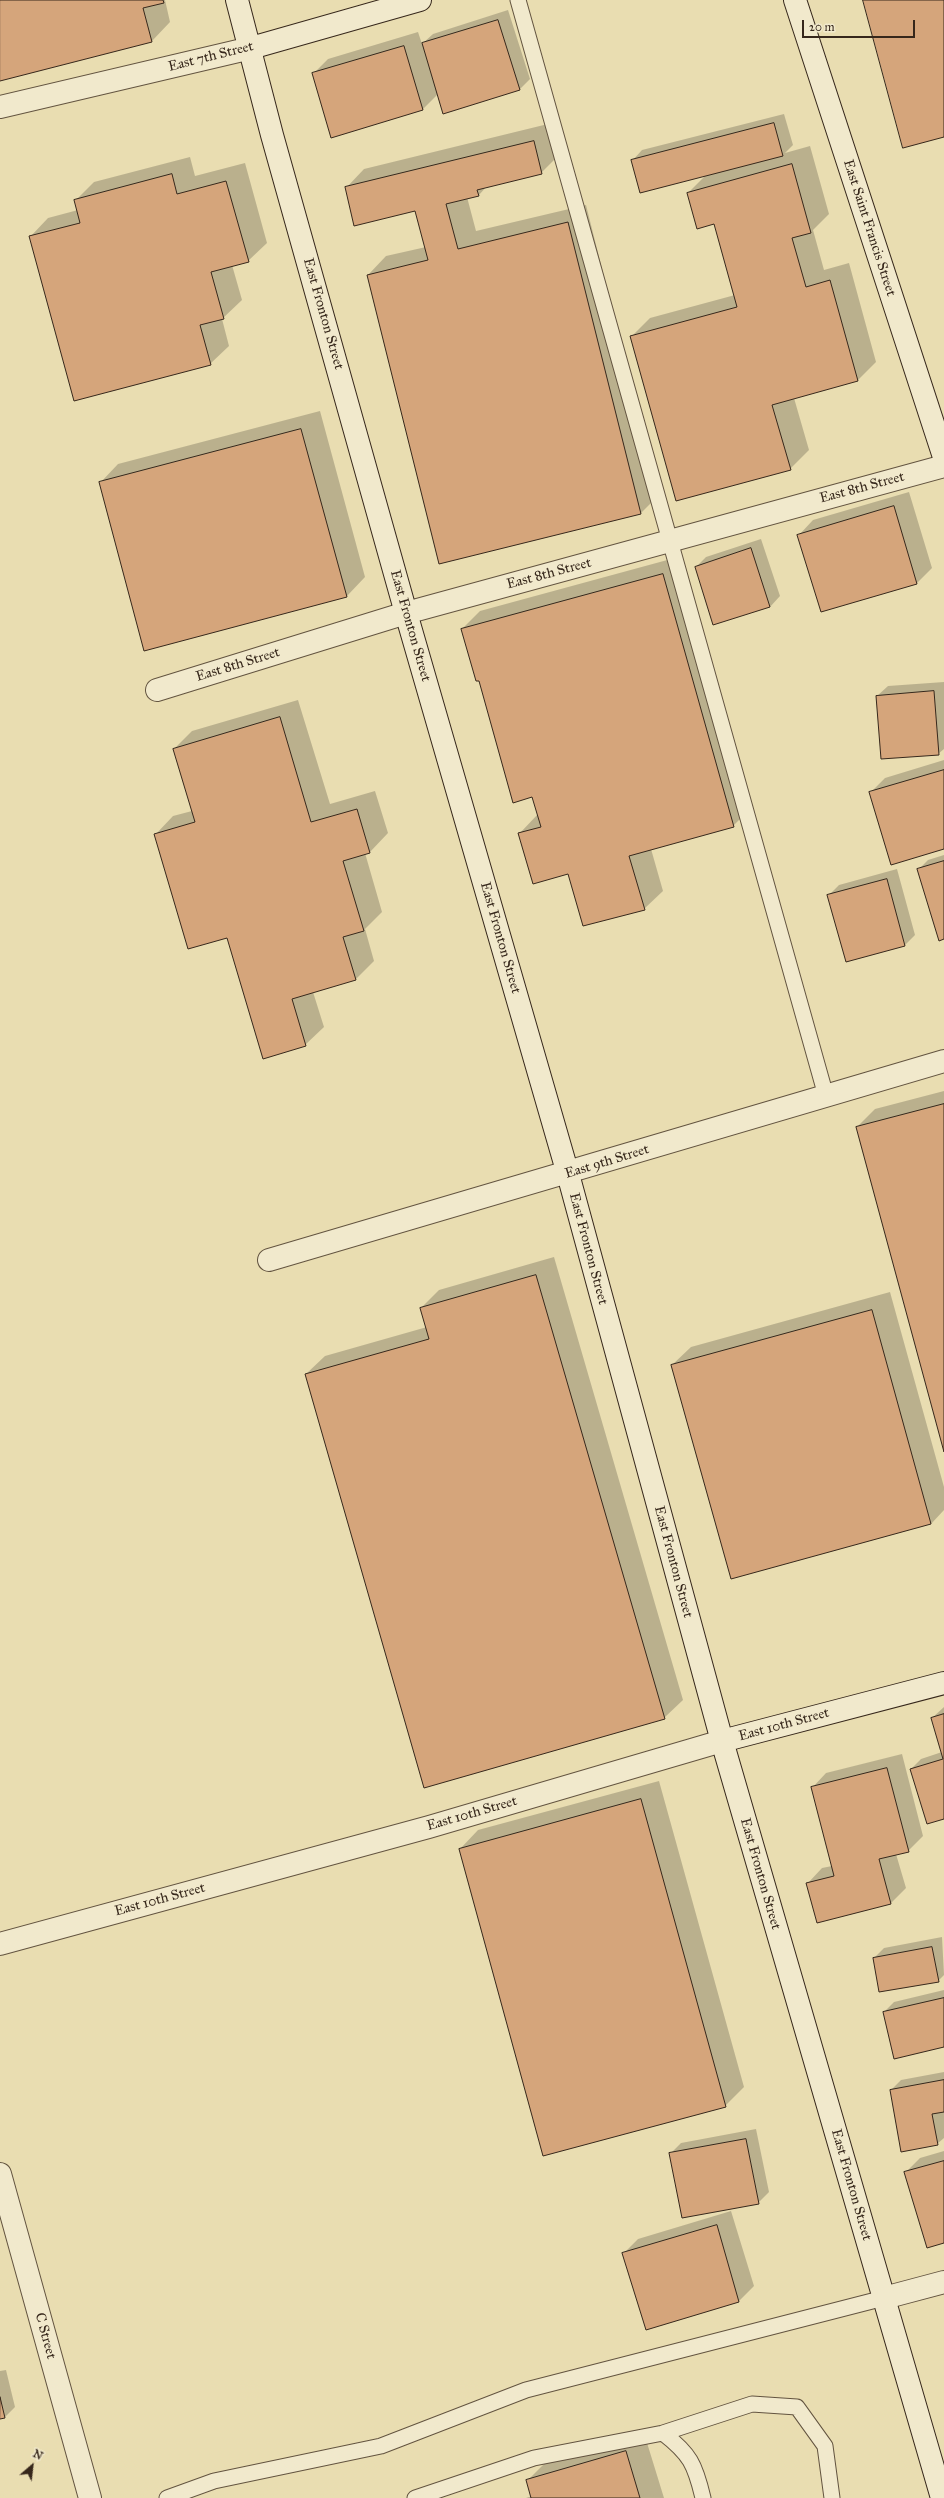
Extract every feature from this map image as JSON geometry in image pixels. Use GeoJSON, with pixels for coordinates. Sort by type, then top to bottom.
{"type":"FeatureCollection","features":[{"type":"Feature","properties":{"kind":"street","name":"East Fronton Street"},"geometry":{"type":"LineString","coordinates":[[237,0],[251,48],[272,134],[406,613],[568,1174],[722,1742],[942,2498]]}},
{"type":"Feature","properties":{"kind":"street","name":"East 7th Street"},"geometry":{"type":"LineString","coordinates":[[0,108],[251,48],[420,0]]}},
{"type":"Feature","properties":{"kind":"street","name":"East Saint Francis Street"},"geometry":{"type":"LineString","coordinates":[[795,0],[944,457]]}},
{"type":"Feature","properties":{"kind":"street","name":"East 8th Street"},"geometry":{"type":"LineString","coordinates":[[157,690],[406,613],[944,466]]}},
{"type":"Feature","properties":{"kind":"street","name":"East 9th Street"},"geometry":{"type":"LineString","coordinates":[[269,1260],[568,1174],[944,1061]]}},
{"type":"Feature","properties":{"kind":"street","name":"East 10th Street"},"geometry":{"type":"LineString","coordinates":[[0,1944],[437,1824],[722,1742],[944,1683]]}},
{"type":"Feature","properties":{"kind":"street","name":"C Street"},"geometry":{"type":"LineString","coordinates":[[0,2174],[90,2498]]}},
{"type":"Feature","properties":{"kind":"street"},"geometry":{"type":"LineString","coordinates":[[884,2298],[944,2282]]}},
{"type":"Feature","properties":{"kind":"lane"},"geometry":{"type":"LineString","coordinates":[[518,0],[826,1096]]}},
{"type":"Feature","properties":{"kind":"lane"},"geometry":{"type":"LineString","coordinates":[[167,2498],[214,2481],[381,2446],[526,2390],[884,2298]]}},
{"type":"Feature","properties":{"kind":"lane"},"geometry":{"type":"LineString","coordinates":[[415,2498],[534,2458],[663,2433],[752,2404],[797,2407],[825,2446],[832,2498]]}},
{"type":"Feature","properties":{"kind":"lane"},"geometry":{"type":"LineString","coordinates":[[663,2433],[683,2448],[698,2474],[703,2498]]}},
{"type":"Feature","properties":{"kind":"building"},"geometry":{"type":"Polygon","coordinates":[[[0,0],[163,0],[164,3],[143,8],[152,42],[0,81],[0,0]]]}},
{"type":"Feature","properties":{"kind":"building"},"geometry":{"type":"Polygon","coordinates":[[[863,0],[944,0],[944,137],[903,148],[863,0]]]}},
{"type":"Feature","properties":{"kind":"building"},"geometry":{"type":"Polygon","coordinates":[[[498,20],[520,90],[443,114],[422,43],[498,20]]]}},
{"type":"Feature","properties":{"kind":"building"},"geometry":{"type":"Polygon","coordinates":[[[404,46],[423,110],[331,138],[312,73],[404,46]]]}},
{"type":"Feature","properties":{"kind":"building"},"geometry":{"type":"Polygon","coordinates":[[[774,123],[783,156],[640,193],[631,160],[774,123]]]}},
{"type":"Feature","properties":{"kind":"building"},"geometry":{"type":"Polygon","coordinates":[[[534,141],[542,174],[477,190],[479,196],[446,204],[458,249],[568,222],[641,514],[439,564],[367,275],[428,260],[415,211],[354,226],[345,187],[534,141]]]}},
{"type":"Feature","properties":{"kind":"building"},"geometry":{"type":"Polygon","coordinates":[[[792,164],[811,233],[792,238],[806,287],[830,280],[858,381],[772,405],[791,470],[676,501],[630,336],[737,307],[714,224],[697,229],[687,193],[792,164]]]}},
{"type":"Feature","properties":{"kind":"building"},"geometry":{"type":"Polygon","coordinates":[[[172,174],[177,194],[226,181],[249,262],[211,272],[224,319],[200,325],[211,365],[74,401],[29,236],[80,223],[74,200],[172,174]]]}},
{"type":"Feature","properties":{"kind":"building"},"geometry":{"type":"Polygon","coordinates":[[[301,429],[347,597],[144,651],[99,482],[301,429]]]}},
{"type":"Feature","properties":{"kind":"building"},"geometry":{"type":"Polygon","coordinates":[[[894,506],[917,584],[821,612],[797,535],[894,506]]]}},
{"type":"Feature","properties":{"kind":"building"},"geometry":{"type":"Polygon","coordinates":[[[751,548],[770,607],[713,625],[695,567],[751,548]]]}},
{"type":"Feature","properties":{"kind":"building"},"geometry":{"type":"Polygon","coordinates":[[[663,574],[734,827],[629,856],[645,910],[583,926],[568,874],[533,884],[518,833],[541,827],[532,797],[513,803],[479,681],[476,681],[461,629],[663,574]]]}},
{"type":"Feature","properties":{"kind":"building"},"geometry":{"type":"Polygon","coordinates":[[[934,691],[939,755],[881,759],[876,696],[934,691]]]}},
{"type":"Feature","properties":{"kind":"building"},"geometry":{"type":"Polygon","coordinates":[[[280,717],[311,822],[357,809],[370,853],[343,861],[364,931],[343,937],[356,980],[292,999],[306,1046],[263,1059],[227,938],[188,949],[154,834],[195,822],[173,749],[280,717]]]}},
{"type":"Feature","properties":{"kind":"building"},"geometry":{"type":"Polygon","coordinates":[[[944,770],[944,849],[891,865],[869,792],[944,770]]]}},
{"type":"Feature","properties":{"kind":"building"},"geometry":{"type":"Polygon","coordinates":[[[944,861],[944,939],[939,941],[917,869],[944,861]]]}},
{"type":"Feature","properties":{"kind":"building"},"geometry":{"type":"Polygon","coordinates":[[[887,879],[905,946],[846,962],[827,895],[887,879]]]}},
{"type":"Feature","properties":{"kind":"building"},"geometry":{"type":"Polygon","coordinates":[[[944,1104],[944,1452],[856,1127],[944,1104]]]}},
{"type":"Feature","properties":{"kind":"building"},"geometry":{"type":"Polygon","coordinates":[[[536,1275],[665,1719],[424,1788],[305,1374],[429,1339],[420,1308],[536,1275]]]}},
{"type":"Feature","properties":{"kind":"building"},"geometry":{"type":"Polygon","coordinates":[[[872,1310],[931,1524],[731,1579],[671,1365],[872,1310]]]}},
{"type":"Feature","properties":{"kind":"building"},"geometry":{"type":"Polygon","coordinates":[[[944,1714],[944,1819],[927,1824],[910,1769],[943,1759],[931,1718],[944,1714]]]}},
{"type":"Feature","properties":{"kind":"building"},"geometry":{"type":"Polygon","coordinates":[[[887,1768],[909,1852],[879,1859],[891,1904],[817,1923],[806,1883],[834,1876],[811,1787],[887,1768]]]}},
{"type":"Feature","properties":{"kind":"building"},"geometry":{"type":"Polygon","coordinates":[[[641,1799],[726,2107],[543,2156],[459,1849],[641,1799]]]}},
{"type":"Feature","properties":{"kind":"building"},"geometry":{"type":"Polygon","coordinates":[[[932,1947],[939,1982],[879,1992],[873,1958],[932,1947]]]}},
{"type":"Feature","properties":{"kind":"building"},"geometry":{"type":"Polygon","coordinates":[[[944,1998],[944,2047],[894,2059],[883,2012],[944,1998]]]}},
{"type":"Feature","properties":{"kind":"building"},"geometry":{"type":"Polygon","coordinates":[[[944,2080],[944,2112],[932,2114],[938,2145],[901,2152],[890,2090],[944,2080]]]}},
{"type":"Feature","properties":{"kind":"building"},"geometry":{"type":"Polygon","coordinates":[[[746,2139],[759,2204],[682,2218],[669,2153],[746,2139]]]}},
{"type":"Feature","properties":{"kind":"building"},"geometry":{"type":"Polygon","coordinates":[[[944,2161],[944,2243],[927,2248],[904,2172],[944,2161]]]}},
{"type":"Feature","properties":{"kind":"building"},"geometry":{"type":"Polygon","coordinates":[[[717,2225],[739,2302],[646,2330],[622,2253],[717,2225]]]}},
{"type":"Feature","properties":{"kind":"building"},"geometry":{"type":"Polygon","coordinates":[[[0,2397],[5,2418],[0,2419],[0,2397]]]}},
{"type":"Feature","properties":{"kind":"building"},"geometry":{"type":"Polygon","coordinates":[[[626,2451],[640,2498],[531,2498],[526,2480],[626,2451]]]}}]}
